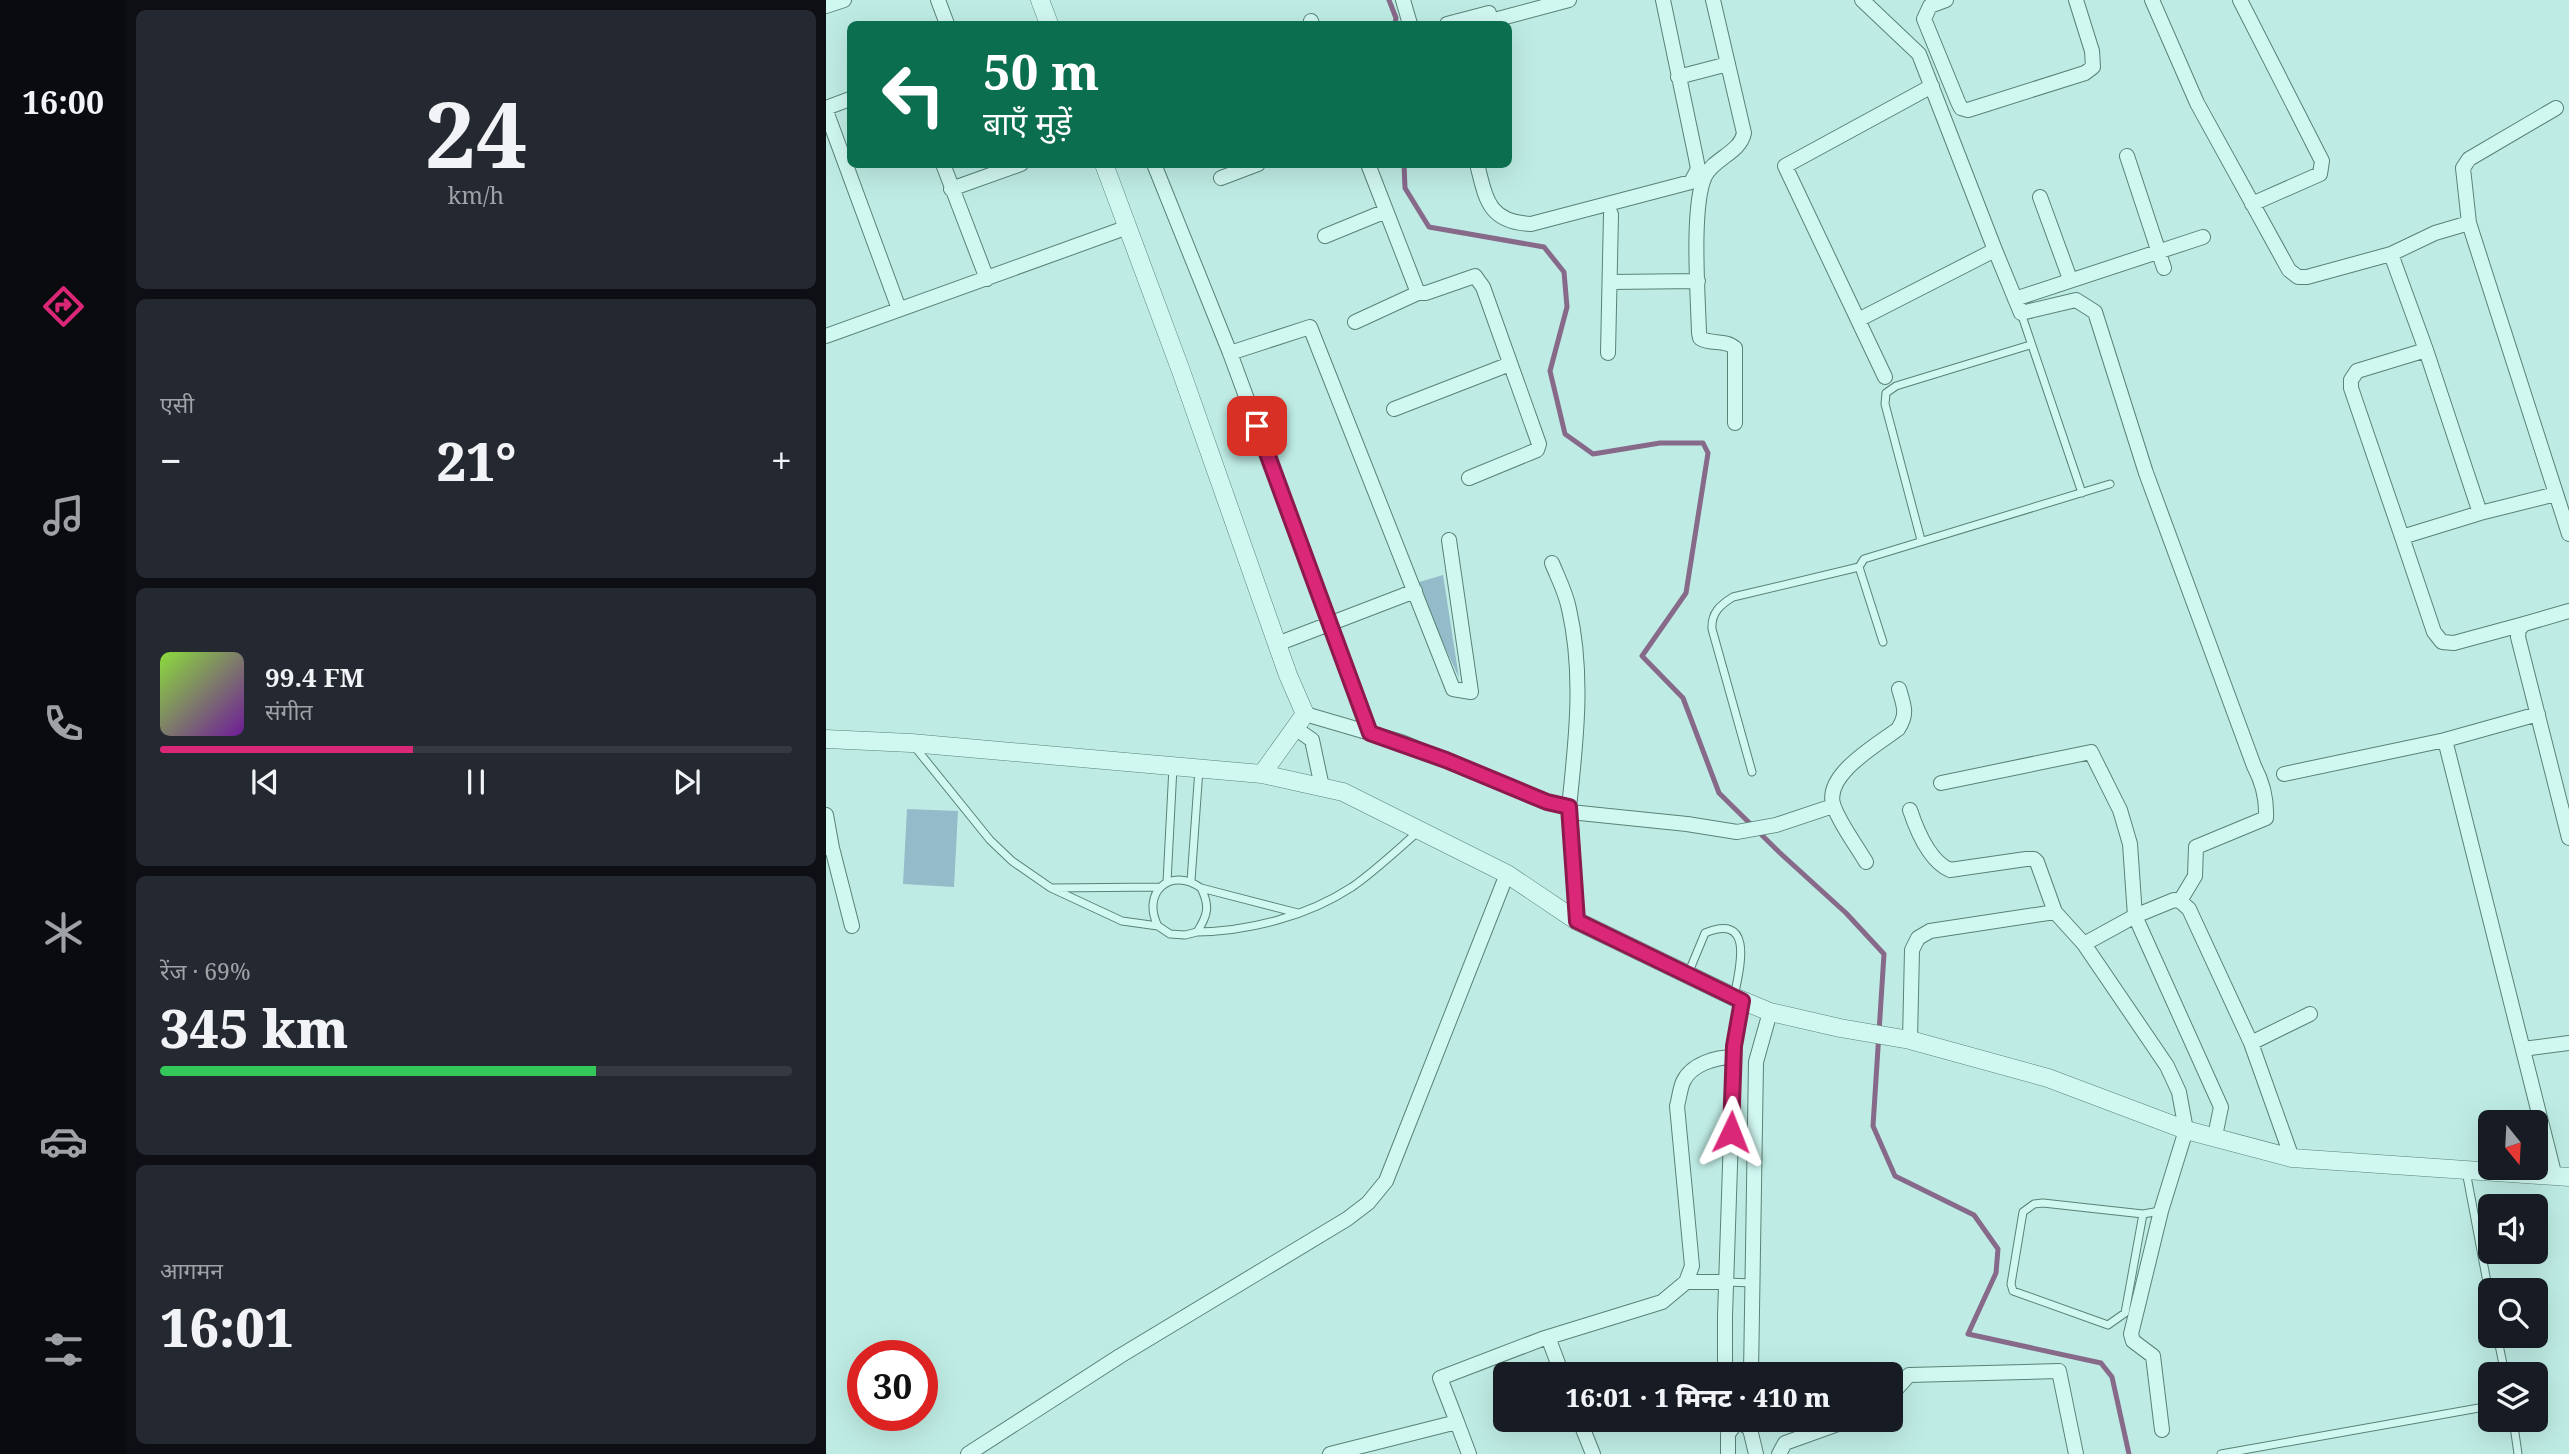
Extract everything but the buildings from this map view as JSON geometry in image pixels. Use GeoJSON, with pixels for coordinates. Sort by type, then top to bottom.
{"type":"FeatureCollection","features":[{"type":"Feature","properties":{"kind":"street"},"geometry":{"type":"LineString","coordinates":[[826,6],[844,0]]}},
{"type":"Feature","properties":{"kind":"street"},"geometry":{"type":"LineString","coordinates":[[939,0],[946,21]]}},
{"type":"Feature","properties":{"kind":"street"},"geometry":{"type":"LineString","coordinates":[[1040,0],[1048,21]]}},
{"type":"Feature","properties":{"kind":"street"},"geometry":{"type":"LineString","coordinates":[[1403,0],[1409,21]]}},
{"type":"Feature","properties":{"kind":"street"},"geometry":{"type":"LineString","coordinates":[[1458,21],[1534,0]]}},
{"type":"Feature","properties":{"kind":"street"},"geometry":{"type":"LineString","coordinates":[[1490,21],[1569,0]]}},
{"type":"Feature","properties":{"kind":"street"},"geometry":{"type":"LineString","coordinates":[[1477,168],[1487,202],[1492,209],[1520,223],[1531,224],[1691,182],[1698,169],[1663,0]]}},
{"type":"Feature","properties":{"kind":"street"},"geometry":{"type":"LineString","coordinates":[[1713,0],[1744,133],[1743,141],[1706,173],[1700,191],[1697,232],[1700,338],[1729,344],[1735,348],[1735,423]]}},
{"type":"Feature","properties":{"kind":"street"},"geometry":{"type":"LineString","coordinates":[[1864,0],[1919,54],[2021,313],[2076,300],[2095,312],[2146,473],[2261,780],[2267,803],[2266,818],[2196,847],[2195,876],[2180,901]]}},
{"type":"Feature","properties":{"kind":"street"},"geometry":{"type":"LineString","coordinates":[[1946,0],[1930,6],[1924,19],[1958,102],[1961,108],[1968,110],[2085,73],[2093,67],[2094,59],[2076,0]]}},
{"type":"Feature","properties":{"kind":"street"},"geometry":{"type":"LineString","coordinates":[[2152,0],[2197,103],[2289,271],[2298,277],[2391,254],[2435,233],[2469,223]]}},
{"type":"Feature","properties":{"kind":"street"},"geometry":{"type":"LineString","coordinates":[[2240,0],[2322,162],[2320,174],[2252,204]]}},
{"type":"Feature","properties":{"kind":"street"},"geometry":{"type":"LineString","coordinates":[[1919,54],[1935,48]]}},
{"type":"Feature","properties":{"kind":"street"},"geometry":{"type":"LineString","coordinates":[[1678,77],[1728,64]]}},
{"type":"Feature","properties":{"kind":"street"},"geometry":{"type":"LineString","coordinates":[[1885,377],[1785,166],[1932,86]]}},
{"type":"Feature","properties":{"kind":"street"},"geometry":{"type":"LineString","coordinates":[[847,100],[826,109],[847,167]]}},
{"type":"Feature","properties":{"kind":"street"},"geometry":{"type":"LineString","coordinates":[[2556,108],[2469,159],[2463,168],[2469,223],[2569,534]]}},
{"type":"Feature","properties":{"kind":"street"},"geometry":{"type":"LineString","coordinates":[[2127,156],[2164,268]]}},
{"type":"Feature","properties":{"kind":"street"},"geometry":{"type":"LineString","coordinates":[[848,168],[899,309]]}},
{"type":"Feature","properties":{"kind":"street"},"geometry":{"type":"LineString","coordinates":[[944,168],[987,279]]}},
{"type":"Feature","properties":{"kind":"street"},"geometry":{"type":"LineString","coordinates":[[951,189],[1009,168]]}},
{"type":"Feature","properties":{"kind":"street"},"geometry":{"type":"LineString","coordinates":[[1106,168],[1277,644],[1300,721],[1312,740],[1322,788]]}},
{"type":"Feature","properties":{"kind":"street"},"geometry":{"type":"LineString","coordinates":[[1156,168],[1230,353],[1370,733]]}},
{"type":"Feature","properties":{"kind":"street"},"geometry":{"type":"LineString","coordinates":[[1221,178],[1247,168]]}},
{"type":"Feature","properties":{"kind":"street"},"geometry":{"type":"LineString","coordinates":[[1369,168],[1418,293]]}},
{"type":"Feature","properties":{"kind":"street"},"geometry":{"type":"LineString","coordinates":[[2040,197],[2070,279]]}},
{"type":"Feature","properties":{"kind":"street"},"geometry":{"type":"LineString","coordinates":[[1325,236],[1385,211]]}},
{"type":"Feature","properties":{"kind":"street"},"geometry":{"type":"LineString","coordinates":[[1608,353],[1611,214]]}},
{"type":"Feature","properties":{"kind":"street"},"geometry":{"type":"LineString","coordinates":[[826,336],[1128,227]]}},
{"type":"Feature","properties":{"kind":"street"},"geometry":{"type":"LineString","coordinates":[[2015,299],[2203,237]]}},
{"type":"Feature","properties":{"kind":"street"},"geometry":{"type":"LineString","coordinates":[[1858,320],[1995,250]]}},
{"type":"Feature","properties":{"kind":"street"},"geometry":{"type":"LineString","coordinates":[[2391,254],[2480,513]]}},
{"type":"Feature","properties":{"kind":"street"},"geometry":{"type":"LineString","coordinates":[[1355,321],[1418,293],[1426,293],[1475,276],[1483,288],[1539,443],[1537,450],[1469,478]]}},
{"type":"Feature","properties":{"kind":"street"},"geometry":{"type":"LineString","coordinates":[[1609,282],[1698,281]]}},
{"type":"Feature","properties":{"kind":"street"},"geometry":{"type":"LineString","coordinates":[[1230,353],[1310,327],[1453,689],[1471,692],[1449,540]]}},
{"type":"Feature","properties":{"kind":"street"},"geometry":{"type":"LineString","coordinates":[[2426,350],[2357,371],[2351,380],[2351,388],[2434,632],[2442,642],[2454,643],[2569,611]]}},
{"type":"Feature","properties":{"kind":"street"},"geometry":{"type":"LineString","coordinates":[[1394,409],[1510,365]]}},
{"type":"Feature","properties":{"kind":"street"},"geometry":{"type":"LineString","coordinates":[[2402,537],[2480,513],[2556,494]]}},
{"type":"Feature","properties":{"kind":"street"},"geometry":{"type":"LineString","coordinates":[[1552,563],[1569,608],[1578,682],[1576,744],[1569,810],[1577,921]]}},
{"type":"Feature","properties":{"kind":"street"},"geometry":{"type":"LineString","coordinates":[[1277,644],[1415,591]]}},
{"type":"Feature","properties":{"kind":"street"},"geometry":{"type":"LineString","coordinates":[[2524,625],[2519,629],[2518,637],[2569,838]]}},
{"type":"Feature","properties":{"kind":"street"},"geometry":{"type":"LineString","coordinates":[[1866,862],[1833,806],[1832,794],[1839,775],[1898,729],[1905,719],[1899,689]]}},
{"type":"Feature","properties":{"kind":"street"},"geometry":{"type":"LineString","coordinates":[[2284,774],[2445,740],[2538,714]]}},
{"type":"Feature","properties":{"kind":"street"},"geometry":{"type":"LineString","coordinates":[[1300,721],[1370,733],[1446,760],[1569,810],[1737,832],[1764,827],[1833,806]]}},
{"type":"Feature","properties":{"kind":"street"},"geometry":{"type":"LineString","coordinates":[[1262,774],[1300,721]]}},
{"type":"Feature","properties":{"kind":"street"},"geometry":{"type":"LineString","coordinates":[[826,739],[911,743],[1262,774],[1343,792],[1507,874],[1577,921],[1770,1012],[1840,1028],[1907,1039],[2048,1078],[2186,1130],[2292,1158],[2562,1177],[2523,1049],[2445,740]]}},
{"type":"Feature","properties":{"kind":"street"},"geometry":{"type":"LineString","coordinates":[[1941,783],[2091,751],[2120,810],[2130,844],[2135,916],[2221,1107],[2215,1136]]}},
{"type":"Feature","properties":{"kind":"street"},"geometry":{"type":"LineString","coordinates":[[1910,810],[1923,840],[1942,866],[1950,870],[2034,859],[2040,868],[2055,912],[2084,944],[2166,1066],[2179,1092],[2186,1130],[2161,1211],[2131,1334],[2133,1341],[2153,1356],[2162,1430]]}},
{"type":"Feature","properties":{"kind":"street"},"geometry":{"type":"LineString","coordinates":[[826,815],[829,848],[852,926]]}},
{"type":"Feature","properties":{"kind":"street"},"geometry":{"type":"LineString","coordinates":[[968,1454],[1120,1356],[1335,1226],[1368,1203],[1386,1181],[1507,874]]}},
{"type":"Feature","properties":{"kind":"street"},"geometry":{"type":"LineString","coordinates":[[2084,944],[2135,916],[2174,900],[2180,901],[2189,909],[2251,1043],[2292,1158]]}},
{"type":"Feature","properties":{"kind":"street"},"geometry":{"type":"LineString","coordinates":[[1907,1039],[1912,950],[1918,938],[1930,931],[2055,912]]}},
{"type":"Feature","properties":{"kind":"street"},"geometry":{"type":"LineString","coordinates":[[1726,1362],[1726,1282],[1738,999]]}},
{"type":"Feature","properties":{"kind":"street"},"geometry":{"type":"LineString","coordinates":[[1751,1362],[1756,1062],[1770,1012]]}},
{"type":"Feature","properties":{"kind":"street"},"geometry":{"type":"LineString","coordinates":[[2251,1043],[2310,1014]]}},
{"type":"Feature","properties":{"kind":"street"},"geometry":{"type":"LineString","coordinates":[[2523,1049],[2569,1043]]}},
{"type":"Feature","properties":{"kind":"street"},"geometry":{"type":"LineString","coordinates":[[1469,1454],[1440,1378],[1548,1337],[1662,1302],[1686,1282],[1692,1266],[1677,1106],[1683,1082],[1691,1071],[1719,1057],[1734,1057]]}},
{"type":"Feature","properties":{"kind":"street"},"geometry":{"type":"LineString","coordinates":[[1686,1282],[1726,1282]]}},
{"type":"Feature","properties":{"kind":"street"},"geometry":{"type":"LineString","coordinates":[[1548,1337],[1557,1362]]}},
{"type":"Feature","properties":{"kind":"street"},"geometry":{"type":"LineString","coordinates":[[1903,1382],[1909,1375],[2059,1371],[2076,1454]]}},
{"type":"Feature","properties":{"kind":"street"},"geometry":{"type":"LineString","coordinates":[[1330,1454],[1457,1422]]}},
{"type":"Feature","properties":{"kind":"street"},"geometry":{"type":"LineString","coordinates":[[1585,1432],[1593,1454]]}},
{"type":"Feature","properties":{"kind":"street"},"geometry":{"type":"LineString","coordinates":[[1728,1454],[1729,1432]]}},
{"type":"Feature","properties":{"kind":"street"},"geometry":{"type":"LineString","coordinates":[[1751,1432],[1756,1454]]}},
{"type":"Feature","properties":{"kind":"street"},"geometry":{"type":"LineString","coordinates":[[1779,1454],[1785,1443],[1816,1432]]}},
{"type":"Feature","properties":{"kind":"lane"},"geometry":{"type":"LineString","coordinates":[[2021,313],[2082,492]]}},
{"type":"Feature","properties":{"kind":"lane"},"geometry":{"type":"LineString","coordinates":[[1921,540],[1885,404],[1886,393],[1896,386],[2030,345]]}},
{"type":"Feature","properties":{"kind":"lane"},"geometry":{"type":"LineString","coordinates":[[1752,772],[1712,629],[1712,621],[1719,606],[1733,597],[1859,567],[1864,559],[1921,540],[2110,484]]}},
{"type":"Feature","properties":{"kind":"lane"},"geometry":{"type":"LineString","coordinates":[[1859,567],[1883,642]]}},
{"type":"Feature","properties":{"kind":"lane"},"geometry":{"type":"LineString","coordinates":[[911,743],[990,840],[1012,861],[1051,888],[1122,921],[1158,926],[1170,934],[1219,932],[1266,922],[1320,905],[1353,886],[1420,831]]}},
{"type":"Feature","properties":{"kind":"lane"},"geometry":{"type":"LineString","coordinates":[[1167,881],[1172,766]]}},
{"type":"Feature","properties":{"kind":"lane"},"geometry":{"type":"LineString","coordinates":[[1191,881],[1199,768]]}},
{"type":"Feature","properties":{"kind":"lane"},"geometry":{"type":"LineString","coordinates":[[1158,926],[1152,913],[1152,899],[1167,881],[1191,881],[1201,888],[1298,913]]}},
{"type":"Feature","properties":{"kind":"lane"},"geometry":{"type":"LineString","coordinates":[[1051,888],[1160,887]]}},
{"type":"Feature","properties":{"kind":"lane"},"geometry":{"type":"LineString","coordinates":[[1198,932],[1207,917],[1208,901],[1201,888]]}},
{"type":"Feature","properties":{"kind":"lane"},"geometry":{"type":"LineString","coordinates":[[1688,975],[1705,933],[1714,929],[1730,931],[1740,938],[1743,953],[1738,999]]}},
{"type":"Feature","properties":{"kind":"lane"},"geometry":{"type":"LineString","coordinates":[[2466,1171],[2486,1278]]}},
{"type":"Feature","properties":{"kind":"lane"},"geometry":{"type":"LineString","coordinates":[[2143,1214],[2125,1313],[2108,1325],[2013,1291],[2011,1284],[2023,1212],[2034,1204],[2143,1214],[2161,1211]]}},
{"type":"Feature","properties":{"kind":"lane"},"geometry":{"type":"LineString","coordinates":[[1726,1282],[1753,1283]]}},
{"type":"Feature","properties":{"kind":"lane"},"geometry":{"type":"LineString","coordinates":[[2221,1454],[2478,1408]]}},
{"type":"Feature","properties":{"kind":"lane"},"geometry":{"type":"LineString","coordinates":[[2514,1432],[2518,1454]]}},
{"type":"Feature","properties":{"kind":"shaded area"},"geometry":{"type":"Polygon","coordinates":[[[1443,575],[1459,678],[1416,583],[1443,575]]]}},
{"type":"Feature","properties":{"kind":"shaded area"},"geometry":{"type":"Polygon","coordinates":[[[907,809],[958,811],[954,887],[903,884],[907,809]]]}},
{"type":"Feature","properties":{"kind":"waterway"},"geometry":{"type":"LineString","coordinates":[[1389,0],[1396,21]]}},
{"type":"Feature","properties":{"kind":"waterway"},"geometry":{"type":"LineString","coordinates":[[1404,168],[1405,188],[1429,227],[1544,247],[1564,272],[1567,307],[1550,371],[1565,434],[1593,454],[1660,443],[1703,443],[1708,453],[1686,593],[1642,656],[1683,698],[1719,793],[1846,913],[1884,954],[1873,1126],[1895,1176],[1974,1215],[1998,1249],[1996,1273],[1968,1334],[2101,1363],[2112,1377],[2129,1454]]}},
{"type":"Feature","properties":{"kind":"route"},"geometry":{"type":"LineString","coordinates":[[1257,426],[1370,733],[1446,760],[1547,802],[1569,807],[1577,921],[1742,1001],[1734,1046],[1731,1132]]}}]}
